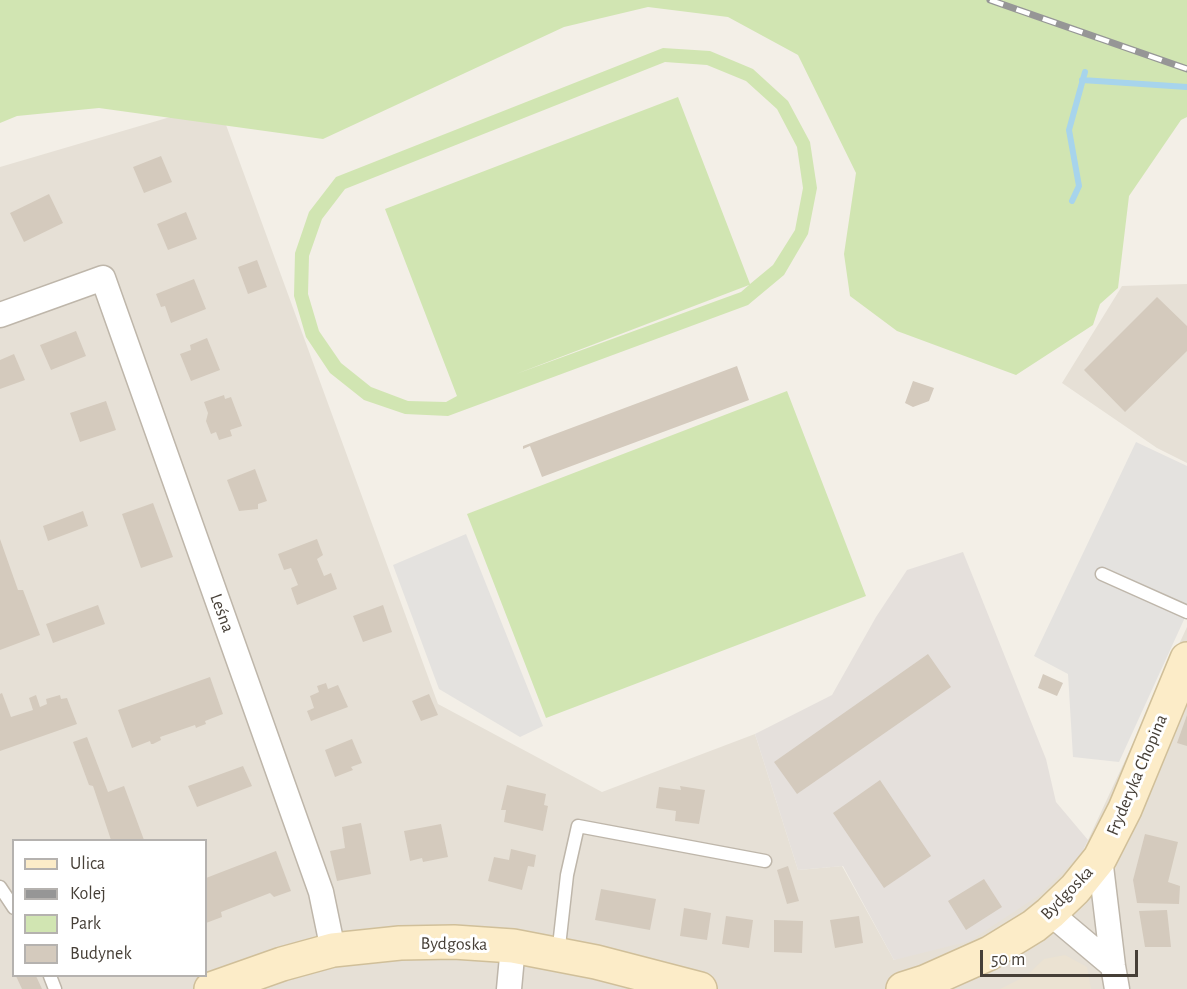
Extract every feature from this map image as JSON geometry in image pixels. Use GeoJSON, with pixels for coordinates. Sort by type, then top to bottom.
{"type":"FeatureCollection","features":[{"type":"Feature","properties":{"kind":"main road","name":"Fryderyka Chopina"},"geometry":{"type":"LineString","coordinates":[[1100,858],[1125,809],[1187,659]]}},
{"type":"Feature","properties":{"kind":"main road","name":"Bydgoska"},"geometry":{"type":"LineString","coordinates":[[903,989],[925,982],[990,953],[1034,926],[1076,889],[1100,858]]}},
{"type":"Feature","properties":{"kind":"main road","name":"Bydgoska"},"geometry":{"type":"LineString","coordinates":[[211,989],[257,981],[333,950],[400,943],[454,942],[513,946],[596,962],[700,989]]}},
{"type":"Feature","properties":{"kind":"street","name":"Leśna"},"geometry":{"type":"LineString","coordinates":[[0,315],[103,278],[321,892],[333,950]]}},
{"type":"Feature","properties":{"kind":"street"},"geometry":{"type":"LineString","coordinates":[[1100,858],[1115,977]]}},
{"type":"Feature","properties":{"kind":"street"},"geometry":{"type":"LineString","coordinates":[[1050,913],[1115,977]]}},
{"type":"Feature","properties":{"kind":"street"},"geometry":{"type":"LineString","coordinates":[[509,989],[513,946]]}},
{"type":"Feature","properties":{"kind":"lane"},"geometry":{"type":"LineString","coordinates":[[1102,574],[1187,612]]}},
{"type":"Feature","properties":{"kind":"lane"},"geometry":{"type":"LineString","coordinates":[[558,955],[567,875],[579,826],[765,861]]}},
{"type":"Feature","properties":{"kind":"lane"},"geometry":{"type":"LineString","coordinates":[[0,887],[12,905]]}},
{"type":"Feature","properties":{"kind":"shaded area"},"geometry":{"type":"Polygon","coordinates":[[[218,103],[438,704],[602,792],[755,734],[798,870],[842,866],[894,960],[1082,853],[1187,627],[1187,989],[0,989],[0,167],[218,103]]]}},
{"type":"Feature","properties":{"kind":"shaded area"},"geometry":{"type":"Polygon","coordinates":[[[1187,284],[1187,463],[1157,448],[1062,383],[1122,286],[1187,284]]]}},
{"type":"Feature","properties":{"kind":"shaded area"},"geometry":{"type":"Polygon","coordinates":[[[1136,442],[1187,466],[1187,613],[1119,762],[1073,757],[1068,674],[1034,656],[1136,442]]]}},
{"type":"Feature","properties":{"kind":"shaded area"},"geometry":{"type":"Polygon","coordinates":[[[466,534],[543,726],[520,737],[439,689],[393,565],[466,534]]]}},
{"type":"Feature","properties":{"kind":"shaded area"},"geometry":{"type":"Polygon","coordinates":[[[963,552],[1046,759],[1056,802],[1088,840],[1082,853],[1038,896],[970,941],[894,960],[843,866],[798,870],[755,734],[832,695],[876,617],[907,570],[963,552]]]}},
{"type":"Feature","properties":{"kind":"shaded area"},"geometry":{"type":"Polygon","coordinates":[[[1065,955],[1087,967],[1091,989],[1000,989],[1026,976],[1044,959],[1065,955]]]}},
{"type":"Feature","properties":{"kind":"green space"},"geometry":{"type":"Polygon","coordinates":[[[0,0],[1187,0],[1187,117],[1181,120],[1129,196],[1118,288],[1100,304],[1093,325],[1016,375],[897,331],[850,296],[844,254],[856,173],[798,55],[728,17],[648,7],[564,27],[323,139],[99,108],[17,116],[0,123],[0,0]]]}},
{"type":"Feature","properties":{"kind":"green space"},"geometry":{"type":"Polygon","coordinates":[[[663,48],[710,51],[753,69],[788,101],[810,142],[817,188],[808,234],[784,275],[748,305],[448,416],[405,414],[364,400],[330,373],[306,337],[294,296],[295,253],[309,212],[336,177],[663,48]],[[665,62],[345,189],[322,219],[309,256],[308,294],[319,331],[341,363],[371,387],[408,401],[446,402],[457,396],[385,209],[678,97],[750,284],[773,265],[795,230],[803,188],[797,147],[777,109],[746,81],[707,65],[665,62]],[[749,285],[516,374],[741,292],[749,285]]]}},
{"type":"Feature","properties":{"kind":"green space"},"geometry":{"type":"Polygon","coordinates":[[[787,391],[866,596],[546,718],[467,514],[787,391]]]}},
{"type":"Feature","properties":{"kind":"building"},"geometry":{"type":"Polygon","coordinates":[[[161,156],[172,182],[144,193],[133,167],[161,156]]]}},
{"type":"Feature","properties":{"kind":"building"},"geometry":{"type":"Polygon","coordinates":[[[49,194],[63,223],[24,242],[10,213],[49,194]]]}},
{"type":"Feature","properties":{"kind":"building"},"geometry":{"type":"Polygon","coordinates":[[[186,212],[197,239],[168,250],[157,224],[186,212]]]}},
{"type":"Feature","properties":{"kind":"building"},"geometry":{"type":"Polygon","coordinates":[[[257,260],[267,287],[248,294],[238,267],[257,260]]]}},
{"type":"Feature","properties":{"kind":"building"},"geometry":{"type":"Polygon","coordinates":[[[194,279],[206,309],[171,323],[165,306],[161,307],[156,294],[194,279]]]}},
{"type":"Feature","properties":{"kind":"building"},"geometry":{"type":"Polygon","coordinates":[[[1157,297],[1187,326],[1187,351],[1125,412],[1084,370],[1157,297]]]}},
{"type":"Feature","properties":{"kind":"building"},"geometry":{"type":"Polygon","coordinates":[[[76,331],[86,356],[51,370],[40,345],[76,331]]]}},
{"type":"Feature","properties":{"kind":"building"},"geometry":{"type":"Polygon","coordinates":[[[207,338],[220,370],[191,381],[180,354],[191,350],[190,345],[207,338]]]}},
{"type":"Feature","properties":{"kind":"building"},"geometry":{"type":"Polygon","coordinates":[[[14,354],[25,380],[0,389],[0,360],[14,354]]]}},
{"type":"Feature","properties":{"kind":"building"},"geometry":{"type":"Polygon","coordinates":[[[737,366],[749,400],[542,477],[530,446],[523,449],[523,446],[737,366]]]}},
{"type":"Feature","properties":{"kind":"building"},"geometry":{"type":"Polygon","coordinates":[[[913,381],[934,388],[929,401],[913,407],[905,403],[913,381]]]}},
{"type":"Feature","properties":{"kind":"building"},"geometry":{"type":"Polygon","coordinates":[[[224,395],[225,399],[231,397],[242,426],[230,430],[232,436],[219,440],[216,432],[211,434],[206,421],[208,413],[204,402],[224,395]]]}},
{"type":"Feature","properties":{"kind":"building"},"geometry":{"type":"Polygon","coordinates":[[[106,401],[116,430],[80,442],[70,413],[106,401]]]}},
{"type":"Feature","properties":{"kind":"building"},"geometry":{"type":"Polygon","coordinates":[[[255,469],[267,501],[258,504],[258,509],[239,511],[227,480],[255,469]]]}},
{"type":"Feature","properties":{"kind":"building"},"geometry":{"type":"Polygon","coordinates":[[[153,503],[173,557],[141,568],[122,514],[153,503]]]}},
{"type":"Feature","properties":{"kind":"building"},"geometry":{"type":"Polygon","coordinates":[[[83,511],[88,526],[48,541],[43,526],[83,511]]]}},
{"type":"Feature","properties":{"kind":"building"},"geometry":{"type":"Polygon","coordinates":[[[0,539],[18,590],[23,590],[40,635],[0,650],[0,539]]]}},
{"type":"Feature","properties":{"kind":"building"},"geometry":{"type":"Polygon","coordinates":[[[317,539],[323,555],[317,559],[324,576],[331,573],[337,589],[297,605],[291,588],[298,585],[291,568],[284,570],[278,554],[317,539]]]}},
{"type":"Feature","properties":{"kind":"building"},"geometry":{"type":"Polygon","coordinates":[[[98,605],[105,624],[53,643],[46,624],[98,605]]]}},
{"type":"Feature","properties":{"kind":"building"},"geometry":{"type":"Polygon","coordinates":[[[383,605],[392,632],[363,642],[353,616],[383,605]]]}},
{"type":"Feature","properties":{"kind":"building"},"geometry":{"type":"Polygon","coordinates":[[[928,654],[951,687],[797,794],[774,762],[928,654]]]}},
{"type":"Feature","properties":{"kind":"building"},"geometry":{"type":"Polygon","coordinates":[[[1043,674],[1063,683],[1057,696],[1038,688],[1043,674]]]}},
{"type":"Feature","properties":{"kind":"building"},"geometry":{"type":"Polygon","coordinates":[[[210,677],[223,714],[205,721],[206,724],[196,728],[195,725],[160,737],[161,740],[153,744],[150,741],[132,748],[118,710],[210,677]]]}},
{"type":"Feature","properties":{"kind":"building"},"geometry":{"type":"Polygon","coordinates":[[[326,683],[328,689],[338,685],[348,707],[311,721],[307,711],[314,708],[310,696],[319,692],[317,686],[326,683]]]}},
{"type":"Feature","properties":{"kind":"building"},"geometry":{"type":"Polygon","coordinates":[[[2,693],[11,717],[33,710],[29,698],[36,695],[40,707],[47,704],[46,699],[60,695],[61,699],[67,698],[77,724],[0,751],[0,694],[2,693]]]}},
{"type":"Feature","properties":{"kind":"building"},"geometry":{"type":"Polygon","coordinates":[[[429,694],[438,715],[421,721],[412,701],[429,694]]]}},
{"type":"Feature","properties":{"kind":"building"},"geometry":{"type":"Polygon","coordinates":[[[1187,715],[1187,746],[1177,743],[1187,715]]]}},
{"type":"Feature","properties":{"kind":"building"},"geometry":{"type":"Polygon","coordinates":[[[87,737],[108,792],[124,786],[144,839],[111,839],[93,786],[89,785],[73,742],[87,737]]]}},
{"type":"Feature","properties":{"kind":"building"},"geometry":{"type":"Polygon","coordinates":[[[352,739],[362,763],[351,767],[353,770],[335,777],[325,750],[352,739]]]}},
{"type":"Feature","properties":{"kind":"building"},"geometry":{"type":"Polygon","coordinates":[[[243,766],[252,786],[197,807],[188,786],[243,766]]]}},
{"type":"Feature","properties":{"kind":"building"},"geometry":{"type":"Polygon","coordinates":[[[880,780],[931,856],[884,888],[833,813],[880,780]]]}},
{"type":"Feature","properties":{"kind":"building"},"geometry":{"type":"Polygon","coordinates":[[[507,785],[546,794],[544,805],[548,806],[543,831],[504,822],[506,810],[501,810],[507,785]]]}},
{"type":"Feature","properties":{"kind":"building"},"geometry":{"type":"Polygon","coordinates":[[[680,786],[705,790],[699,824],[675,821],[676,811],[656,808],[659,787],[681,790],[680,786]]]}},
{"type":"Feature","properties":{"kind":"building"},"geometry":{"type":"Polygon","coordinates":[[[361,823],[371,874],[337,881],[330,851],[345,848],[342,827],[361,823]]]}},
{"type":"Feature","properties":{"kind":"building"},"geometry":{"type":"Polygon","coordinates":[[[441,824],[448,857],[423,862],[422,858],[410,861],[404,831],[441,824]]]}},
{"type":"Feature","properties":{"kind":"building"},"geometry":{"type":"Polygon","coordinates":[[[1145,834],[1178,842],[1168,882],[1180,886],[1179,904],[1137,903],[1133,880],[1145,834]]]}},
{"type":"Feature","properties":{"kind":"building"},"geometry":{"type":"Polygon","coordinates":[[[511,849],[536,855],[534,867],[528,866],[522,890],[488,881],[494,857],[509,860],[511,849]]]}},
{"type":"Feature","properties":{"kind":"building"},"geometry":{"type":"Polygon","coordinates":[[[276,851],[291,891],[274,897],[270,893],[221,912],[222,917],[207,923],[207,878],[276,851]]]}},
{"type":"Feature","properties":{"kind":"building"},"geometry":{"type":"Polygon","coordinates":[[[788,866],[799,901],[787,904],[777,870],[788,866]]]}},
{"type":"Feature","properties":{"kind":"building"},"geometry":{"type":"Polygon","coordinates":[[[984,879],[1002,907],[966,930],[948,901],[984,879]]]}},
{"type":"Feature","properties":{"kind":"building"},"geometry":{"type":"Polygon","coordinates":[[[601,889],[656,899],[650,930],[595,920],[601,889]]]}},
{"type":"Feature","properties":{"kind":"building"},"geometry":{"type":"Polygon","coordinates":[[[684,908],[711,913],[707,940],[680,936],[684,908]]]}},
{"type":"Feature","properties":{"kind":"building"},"geometry":{"type":"Polygon","coordinates":[[[1167,910],[1171,947],[1145,947],[1139,911],[1167,910]]]}},
{"type":"Feature","properties":{"kind":"building"},"geometry":{"type":"Polygon","coordinates":[[[726,916],[753,920],[749,948],[722,944],[726,916]]]}},
{"type":"Feature","properties":{"kind":"building"},"geometry":{"type":"Polygon","coordinates":[[[859,916],[863,943],[835,948],[830,920],[859,916]]]}},
{"type":"Feature","properties":{"kind":"building"},"geometry":{"type":"Polygon","coordinates":[[[774,920],[803,921],[802,953],[774,952],[774,920]]]}},
{"type":"Feature","properties":{"kind":"building"},"geometry":{"type":"Polygon","coordinates":[[[16,977],[36,977],[42,989],[22,989],[16,977]]]}},
{"type":"Feature","properties":{"kind":"waterway"},"geometry":{"type":"LineString","coordinates":[[1072,201],[1079,186],[1069,130],[1085,72]]}},
{"type":"Feature","properties":{"kind":"waterway"},"geometry":{"type":"LineString","coordinates":[[1082,80],[1187,87]]}},
{"type":"Feature","properties":{"kind":"railway"},"geometry":{"type":"LineString","coordinates":[[990,0],[1187,69]]}}]}
